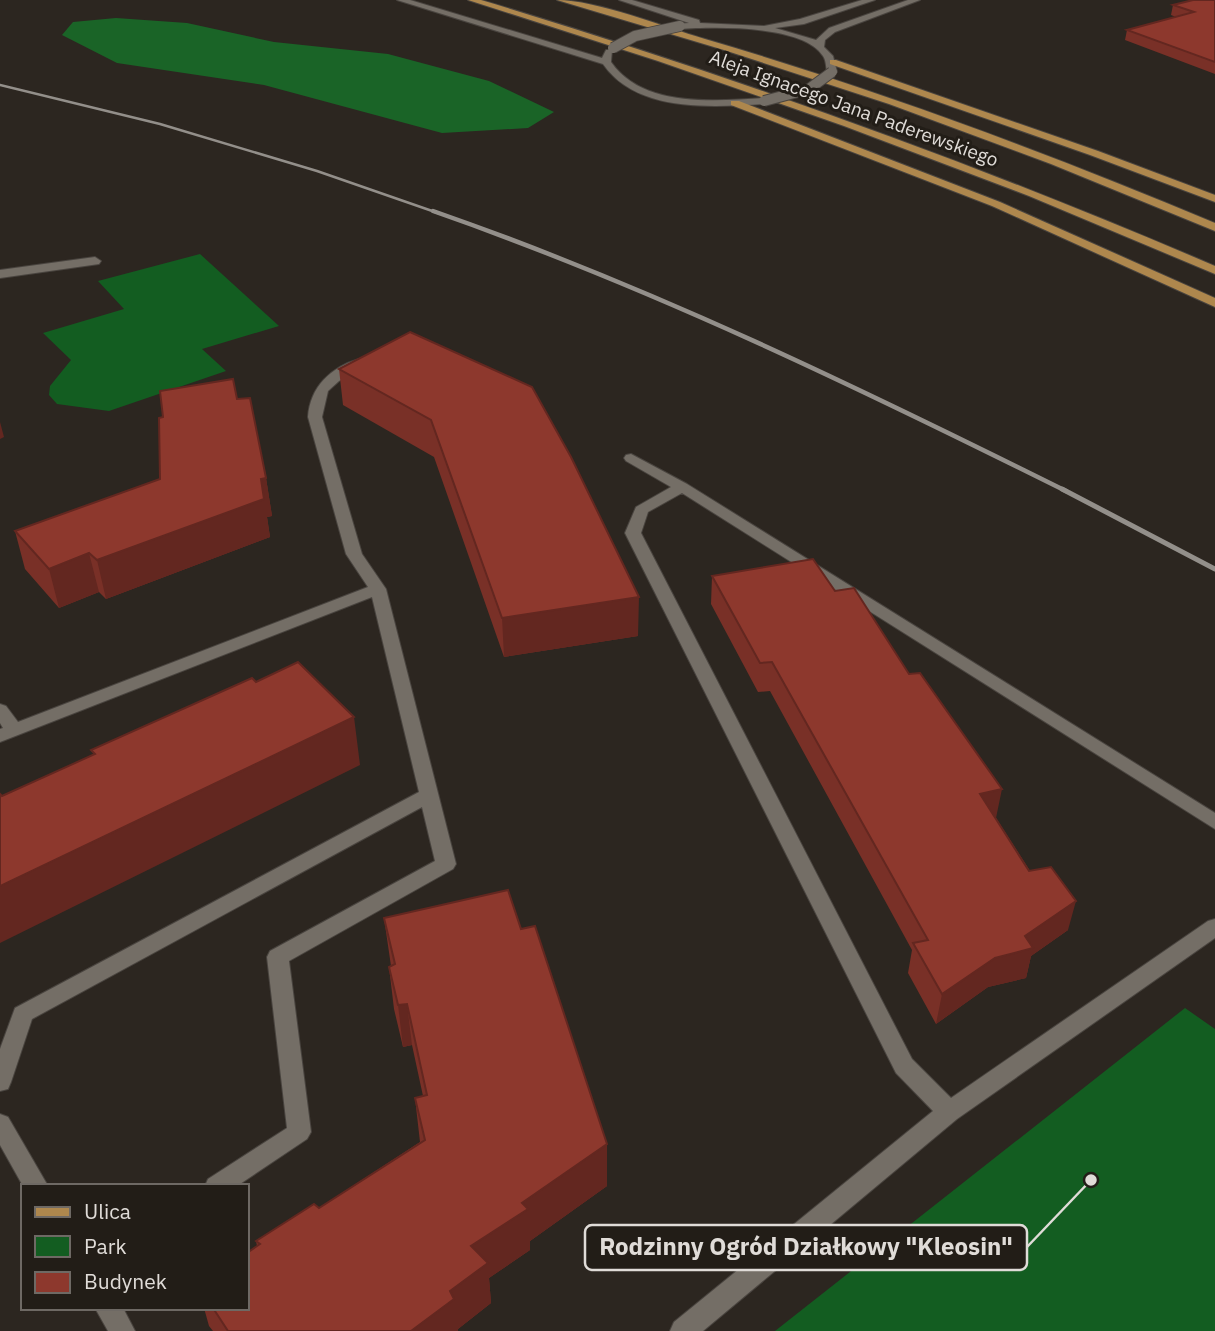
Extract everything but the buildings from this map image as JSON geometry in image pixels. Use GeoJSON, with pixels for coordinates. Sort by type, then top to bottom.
{"type":"FeatureCollection","features":[{"type":"Feature","properties":{"kind":"main road","name":"Aleja Ignacego Jana Paderewskiego"},"geometry":{"type":"LineString","coordinates":[[472,0],[671,60],[803,105],[982,173],[1215,270]]}},
{"type":"Feature","properties":{"kind":"main road","name":"Aleja Ignacego Jana Paderewskiego"},"geometry":{"type":"LineString","coordinates":[[561,0],[844,85],[1017,147],[1215,227]]}},
{"type":"Feature","properties":{"kind":"main road"},"geometry":{"type":"LineString","coordinates":[[832,67],[1094,153],[1215,199]]}},
{"type":"Feature","properties":{"kind":"main road"},"geometry":{"type":"LineString","coordinates":[[735,103],[996,204],[1215,303]]}},
{"type":"Feature","properties":{"kind":"street"},"geometry":{"type":"LineString","coordinates":[[401,0],[606,62]]}},
{"type":"Feature","properties":{"kind":"street"},"geometry":{"type":"LineString","coordinates":[[623,0],[706,24]]}},
{"type":"Feature","properties":{"kind":"street"},"geometry":{"type":"LineString","coordinates":[[741,26],[786,34],[819,47],[832,67],[824,81],[809,90],[764,101],[735,103],[682,100],[644,92],[610,73],[606,62],[613,48],[635,36],[680,26],[706,24],[774,26],[801,22],[871,0]]}},
{"type":"Feature","properties":{"kind":"street"},"geometry":{"type":"LineString","coordinates":[[819,47],[821,39],[832,30],[916,0]]}},
{"type":"Feature","properties":{"kind":"street"},"geometry":{"type":"LineString","coordinates":[[0,274],[95,261]]}},
{"type":"Feature","properties":{"kind":"street"},"geometry":{"type":"LineString","coordinates":[[220,1184],[299,1132],[278,957],[446,864],[378,589],[354,554],[315,417],[319,390],[331,378],[375,354]]}},
{"type":"Feature","properties":{"kind":"street"},"geometry":{"type":"LineString","coordinates":[[631,458],[682,487],[1215,822]]}},
{"type":"Feature","properties":{"kind":"street"},"geometry":{"type":"LineString","coordinates":[[682,487],[642,510],[633,533],[904,1066],[949,1112]]}},
{"type":"Feature","properties":{"kind":"street"},"geometry":{"type":"LineString","coordinates":[[0,710],[8,734],[378,589]]}},
{"type":"Feature","properties":{"kind":"street"},"geometry":{"type":"LineString","coordinates":[[0,1082],[23,1014],[429,795]]}},
{"type":"Feature","properties":{"kind":"street"},"geometry":{"type":"LineString","coordinates":[[683,1331],[949,1112],[1215,927]]}},
{"type":"Feature","properties":{"kind":"street"},"geometry":{"type":"LineString","coordinates":[[0,1124],[35,1184]]}},
{"type":"Feature","properties":{"kind":"street"},"geometry":{"type":"LineString","coordinates":[[109,1310],[122,1331]]}},
{"type":"Feature","properties":{"kind":"green space"},"geometry":{"type":"Polygon","coordinates":[[[116,18],[187,23],[274,42],[388,54],[489,81],[554,112],[528,128],[442,133],[264,85],[117,63],[62,35],[73,22],[116,18]]]}},
{"type":"Feature","properties":{"kind":"green space"},"geometry":{"type":"Polygon","coordinates":[[[200,254],[279,326],[202,349],[226,371],[109,411],[57,404],[49,395],[50,386],[71,360],[43,333],[124,309],[98,281],[200,254]]]}},
{"type":"Feature","properties":{"kind":"green space"},"geometry":{"type":"Polygon","coordinates":[[[1185,1008],[1215,1029],[1215,1331],[775,1331],[1185,1008]]]}},
{"type":"Feature","properties":{"kind":"railway"},"geometry":{"type":"LineString","coordinates":[[0,85],[160,124],[317,171],[438,213]]}},
{"type":"Feature","properties":{"kind":"railway"},"geometry":{"type":"LineString","coordinates":[[433,211],[595,272],[675,306],[832,377],[1063,489]]}},
{"type":"Feature","properties":{"kind":"railway"},"geometry":{"type":"LineString","coordinates":[[1063,489],[1215,569]]}},
{"type":"Feature","properties":{"kind":"place","name":"Rodzinny Ogród Działkowy \"Kleosin\""},"geometry":{"type":"Point","coordinates":[1091,1180]}}]}
